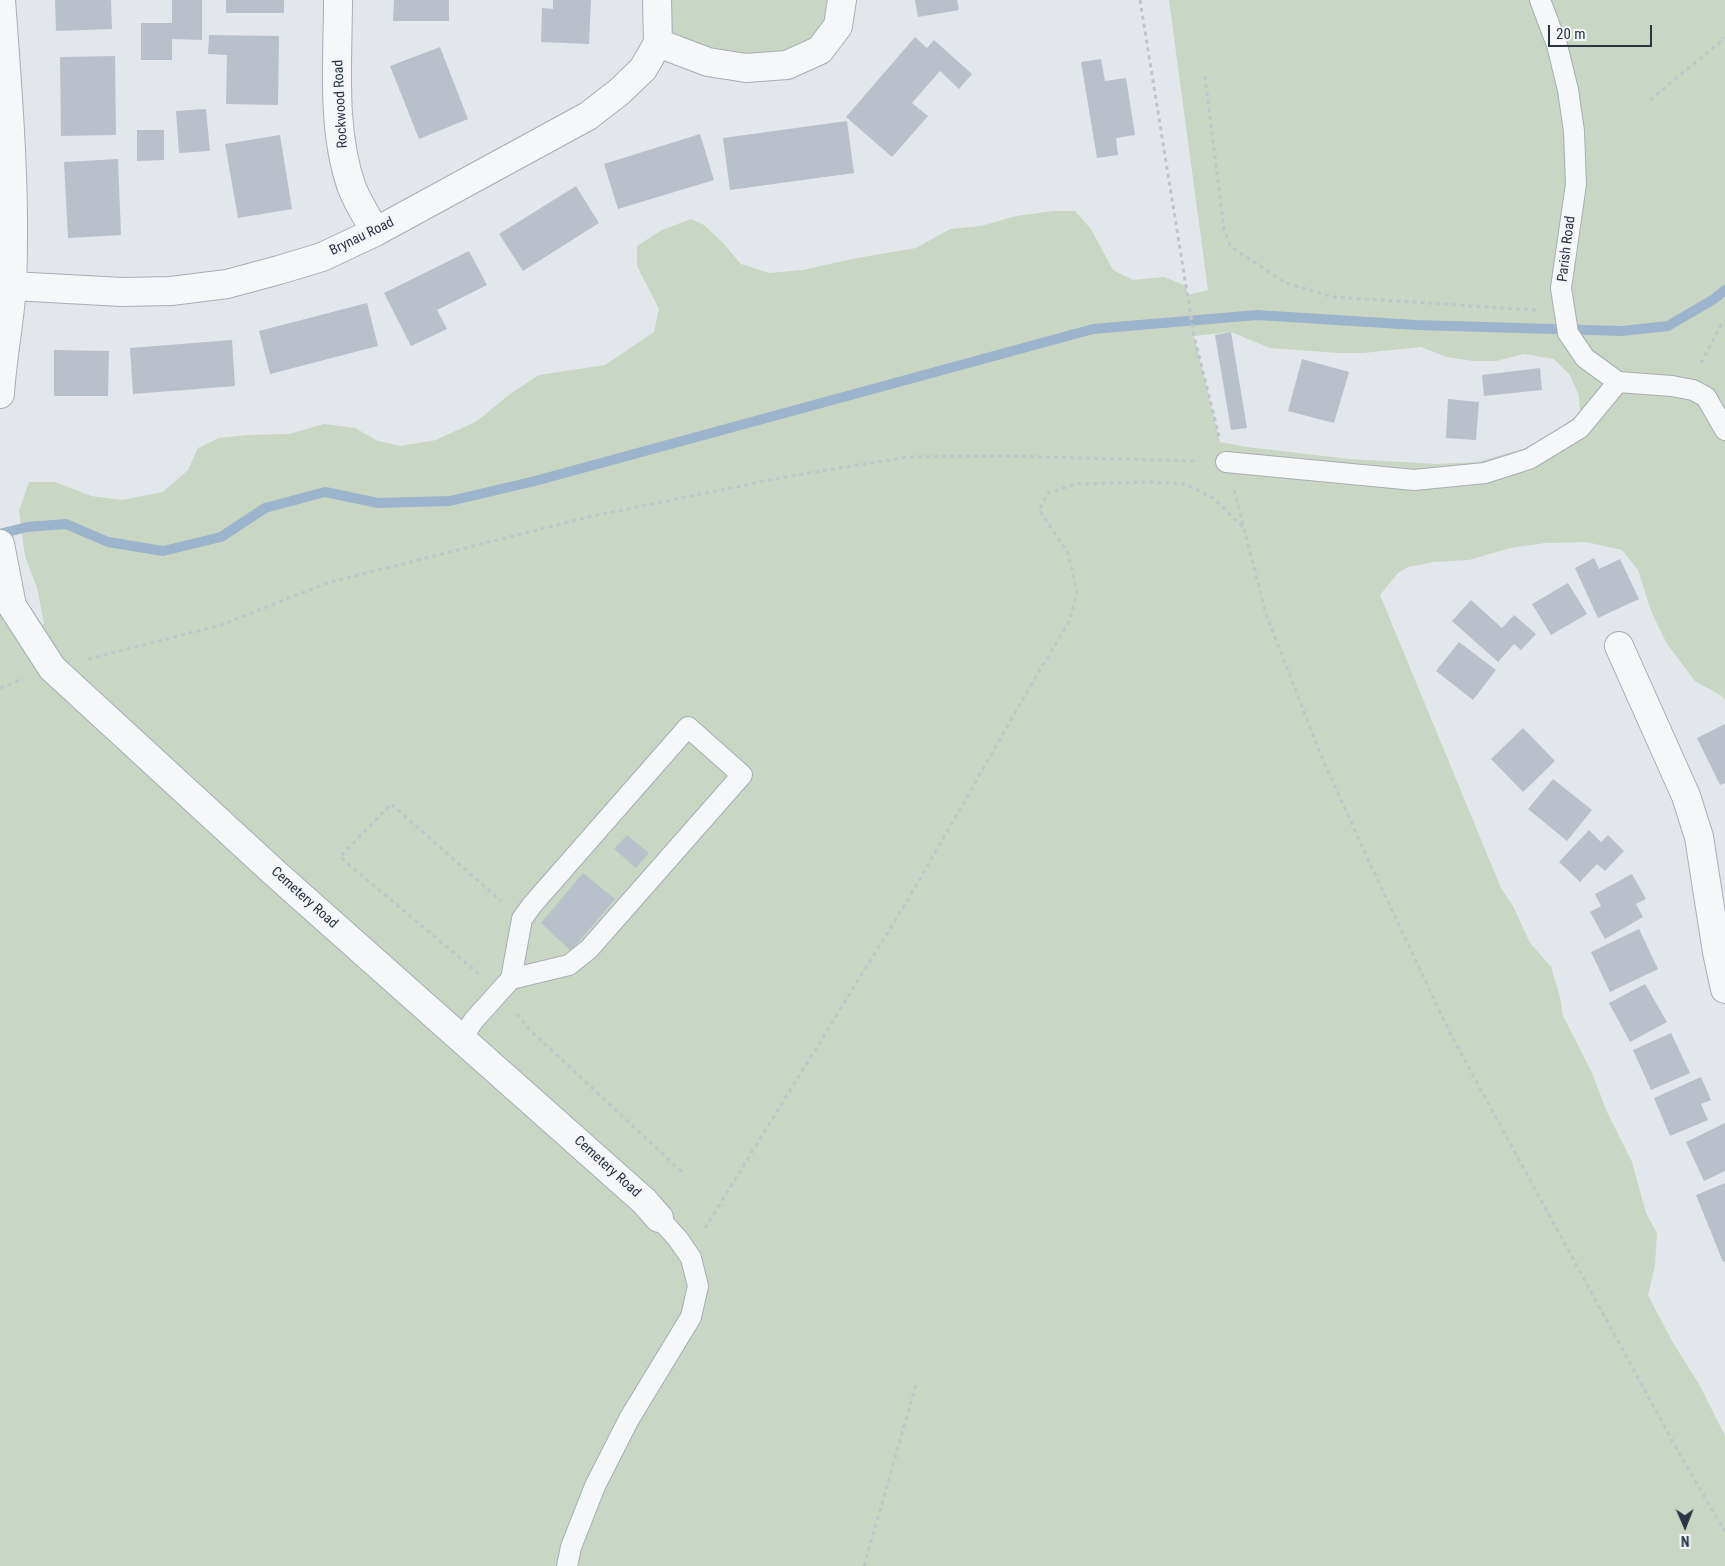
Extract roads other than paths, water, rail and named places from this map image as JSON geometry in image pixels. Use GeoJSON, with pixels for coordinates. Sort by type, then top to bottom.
{"type":"FeatureCollection","features":[{"type":"Feature","properties":{"kind":"street"},"geometry":{"type":"LineString","coordinates":[[0,394],[12,286],[9,113],[1,0]]}},
{"type":"Feature","properties":{"kind":"street","name":"Rockwood Road"},"geometry":{"type":"LineString","coordinates":[[338,0],[339,122],[344,157],[352,189],[375,232]]}},
{"type":"Feature","properties":{"kind":"street","name":"Brynau Road"},"geometry":{"type":"LineString","coordinates":[[12,286],[122,292],[171,291],[227,284],[322,257],[375,232],[588,116],[619,92],[643,69],[658,42],[658,0]]}},
{"type":"Feature","properties":{"kind":"street"},"geometry":{"type":"LineString","coordinates":[[658,42],[708,62],[746,68],[787,64],[820,50],[838,26],[842,0]]}},
{"type":"Feature","properties":{"kind":"street","name":"Cemetery Road"},"geometry":{"type":"LineString","coordinates":[[0,544],[12,606],[52,668],[277,875],[644,1201],[659,1218]]}},
{"type":"Feature","properties":{"kind":"street"},"geometry":{"type":"LineString","coordinates":[[1619,646],[1686,796],[1696,828],[1725,989]]}},
{"type":"Feature","properties":{"kind":"lane","name":"Parish Road"},"geometry":{"type":"LineString","coordinates":[[1540,0],[1557,45],[1568,90],[1574,131],[1576,184],[1561,288],[1566,320],[1585,358],[1618,382]]}},
{"type":"Feature","properties":{"kind":"lane"},"geometry":{"type":"LineString","coordinates":[[1226,462],[1414,480],[1485,473],[1529,458],[1580,428],[1618,382],[1672,386],[1693,390],[1706,397],[1725,430]]}},
{"type":"Feature","properties":{"kind":"lane"},"geometry":{"type":"LineString","coordinates":[[462,1038],[474,1020],[511,979],[522,920],[527,912],[688,727],[742,775],[589,950],[569,965],[511,979]]}},
{"type":"Feature","properties":{"kind":"lane"},"geometry":{"type":"LineString","coordinates":[[567,1566],[571,1547],[595,1486],[630,1419],[691,1317],[698,1286],[691,1258],[678,1239],[659,1218]]}},
{"type":"Feature","properties":{"kind":"waterway"},"geometry":{"type":"LineString","coordinates":[[0,534],[27,527],[66,524],[108,542],[163,551],[221,537],[265,508],[325,492],[378,503],[450,501],[535,481],[1093,329],[1257,315],[1416,325],[1622,331],[1668,326],[1714,299],[1725,290]]}}]}
